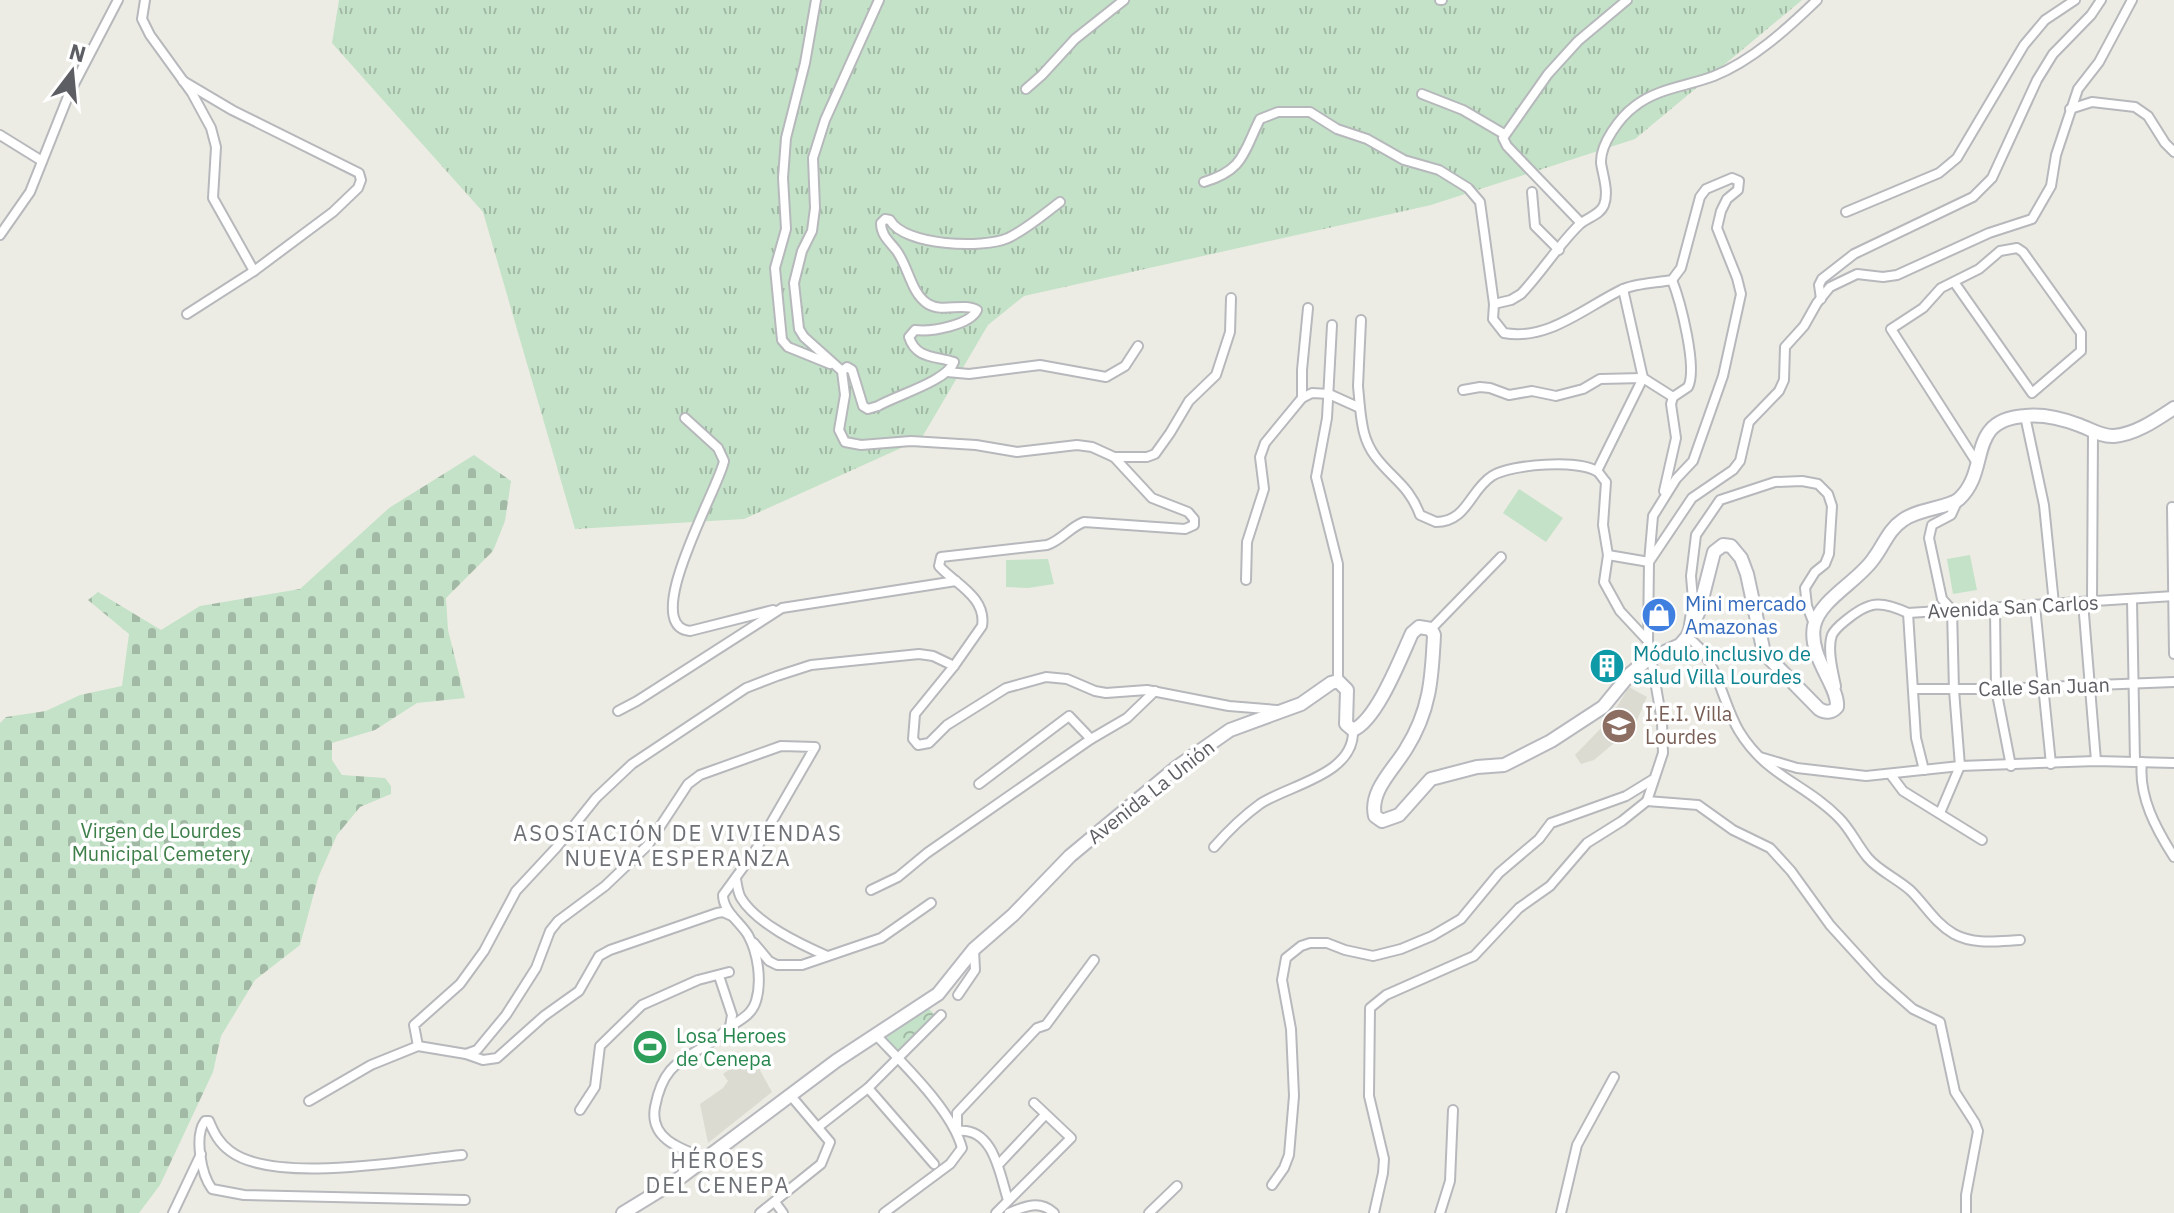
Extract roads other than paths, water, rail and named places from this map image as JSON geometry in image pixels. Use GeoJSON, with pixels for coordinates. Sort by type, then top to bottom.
{"type":"FeatureCollection","features":[{"type":"Feature","properties":{"kind":"main road"},"geometry":{"type":"LineString","coordinates":[[1338,681],[1347,690],[1345,719],[1353,730],[1360,727],[1372,713],[1412,633],[1419,627],[1431,629],[1434,635],[1431,690],[1421,720],[1405,751],[1388,773],[1374,804],[1375,816],[1382,821],[1399,815],[1431,779],[1477,767],[1504,765],[1551,741],[1603,707],[1630,674],[1651,658],[1680,645],[1687,637],[1699,611],[1714,552],[1720,546],[1731,546],[1741,558],[1747,574],[1764,653],[1820,710],[1836,709],[1838,698],[1818,659],[1815,625],[1835,596],[1874,559],[1890,530],[1901,520],[1928,508],[1957,502],[1966,491],[1987,432],[2001,420],[2046,416],[2112,437],[2138,430],[2174,408]]}},
{"type":"Feature","properties":{"kind":"main road","name":"Avenida La Unión"},"geometry":{"type":"LineString","coordinates":[[623,1213],[677,1180],[875,1034],[938,994],[974,949],[1013,915],[1070,856],[1177,767],[1230,730],[1301,704],[1338,681]]}},
{"type":"Feature","properties":{"kind":"street"},"geometry":{"type":"LineString","coordinates":[[0,235],[30,192],[69,94],[118,0]]}},
{"type":"Feature","properties":{"kind":"street"},"geometry":{"type":"LineString","coordinates":[[145,0],[142,19],[150,35],[211,128],[216,147],[213,198],[254,271]]}},
{"type":"Feature","properties":{"kind":"street"},"geometry":{"type":"LineString","coordinates":[[816,0],[805,63],[786,138],[783,178],[786,229],[775,268],[781,314],[779,330],[788,347],[838,368],[852,370],[861,403],[868,409],[941,377],[953,361],[919,353],[909,337],[915,330],[924,331],[966,321],[973,318],[977,310],[972,307],[940,308],[929,305],[919,296],[906,263],[885,238],[881,223],[885,219],[890,220],[894,228],[915,238],[939,242],[988,242],[1006,239],[1060,202]]}},
{"type":"Feature","properties":{"kind":"street"},"geometry":{"type":"LineString","coordinates":[[879,0],[825,120],[813,158],[815,208],[812,231],[802,251],[794,283],[799,329],[838,368],[845,395],[839,430],[842,439],[852,444],[911,441],[976,445],[1017,452],[1077,445],[1092,447],[1113,457],[1152,498],[1188,512],[1194,519],[1194,525],[1185,529],[1084,522],[1047,545],[943,555],[939,566],[968,589],[983,618],[982,626],[915,714],[913,739],[918,745],[929,743],[947,725],[1006,688],[1046,677],[1067,679],[1106,693],[1155,691],[1229,706],[1285,710]]}},
{"type":"Feature","properties":{"kind":"street"},"geometry":{"type":"LineString","coordinates":[[1026,89],[1075,39],[1124,0]]}},
{"type":"Feature","properties":{"kind":"street"},"geometry":{"type":"LineString","coordinates":[[1504,134],[1548,74],[1578,41],[1627,0]]}},
{"type":"Feature","properties":{"kind":"street"},"geometry":{"type":"LineString","coordinates":[[1494,304],[1521,294],[1581,223],[1597,213],[1604,204],[1606,189],[1601,158],[1611,134],[1635,105],[1675,86],[1715,76],[1790,26],[1817,0]]}},
{"type":"Feature","properties":{"kind":"street"},"geometry":{"type":"LineString","coordinates":[[1846,212],[1939,173],[1957,158],[2024,45],[2045,20],[2075,0]]}},
{"type":"Feature","properties":{"kind":"street"},"geometry":{"type":"LineString","coordinates":[[1821,299],[1819,285],[1822,279],[1854,254],[1973,197],[1992,178],[2037,80],[2053,54],[2091,15],[2101,0]]}},
{"type":"Feature","properties":{"kind":"street"},"geometry":{"type":"LineString","coordinates":[[1649,562],[1692,498],[1733,470],[1740,461],[1749,422],[1779,391],[1784,380],[1785,347],[1804,326],[1830,287],[1857,274],[1897,275],[1989,233],[2032,219],[2051,186],[2056,155],[2078,89],[2099,62],[2132,0]]}},
{"type":"Feature","properties":{"kind":"street"},"geometry":{"type":"LineString","coordinates":[[183,81],[232,110],[359,173],[361,180],[358,188],[333,212],[254,271],[187,314]]}},
{"type":"Feature","properties":{"kind":"street"},"geometry":{"type":"LineString","coordinates":[[1422,94],[1463,110],[1504,134],[1507,146],[1581,223]]}},
{"type":"Feature","properties":{"kind":"street"},"geometry":{"type":"LineString","coordinates":[[2070,109],[2092,102],[2135,107],[2148,116],[2174,152]]}},
{"type":"Feature","properties":{"kind":"street"},"geometry":{"type":"LineString","coordinates":[[1204,182],[1234,169],[1260,119],[1268,114],[1300,110],[1319,116],[1337,129],[1367,139],[1404,160],[1439,170],[1475,194],[1480,202],[1494,304],[1493,319],[1504,333],[1519,336],[1538,333],[1623,289],[1672,280],[1681,268],[1700,197],[1706,189],[1732,178],[1737,179],[1740,185],[1721,211],[1717,228],[1741,294],[1723,376],[1696,453],[1663,496],[1653,516],[1648,641],[1662,721],[1660,768],[1647,801],[1587,843],[1550,886],[1519,908],[1474,956],[1386,995],[1370,1008],[1369,1096],[1384,1159],[1374,1213]]}},
{"type":"Feature","properties":{"kind":"street"},"geometry":{"type":"LineString","coordinates":[[0,135],[42,161]]}},
{"type":"Feature","properties":{"kind":"street"},"geometry":{"type":"LineString","coordinates":[[1532,192],[1535,226],[1559,250]]}},
{"type":"Feature","properties":{"kind":"street"},"geometry":{"type":"LineString","coordinates":[[1954,282],[2032,393],[2081,351],[2083,341],[2077,326],[2017,248],[2000,251],[1979,269],[1941,288],[1923,308],[1891,329],[1977,463]]}},
{"type":"Feature","properties":{"kind":"street"},"geometry":{"type":"LineString","coordinates":[[1663,496],[1676,438],[1671,404],[1673,397],[1688,387],[1692,372],[1682,309],[1672,280]]}},
{"type":"Feature","properties":{"kind":"street"},"geometry":{"type":"LineString","coordinates":[[1597,471],[1643,378],[1623,289]]}},
{"type":"Feature","properties":{"kind":"street"},"geometry":{"type":"LineString","coordinates":[[1113,457],[1147,457],[1155,454],[1189,401],[1216,375],[1230,332],[1231,298]]}},
{"type":"Feature","properties":{"kind":"street"},"geometry":{"type":"LineString","coordinates":[[1302,398],[1308,308]]}},
{"type":"Feature","properties":{"kind":"street"},"geometry":{"type":"LineString","coordinates":[[1361,320],[1358,386],[1364,435],[1375,456],[1413,497],[1420,515],[1436,522],[1456,517],[1491,476],[1516,468],[1568,464],[1597,471],[1606,482],[1603,525],[1608,555],[1604,582],[1620,611],[1648,641]]}},
{"type":"Feature","properties":{"kind":"street"},"geometry":{"type":"LineString","coordinates":[[1332,325],[1327,418],[1316,477],[1338,564],[1338,681]]}},
{"type":"Feature","properties":{"kind":"street"},"geometry":{"type":"LineString","coordinates":[[947,372],[969,374],[1040,365],[1070,368],[1092,376],[1106,377],[1125,366],[1138,346]]}},
{"type":"Feature","properties":{"kind":"street"},"geometry":{"type":"LineString","coordinates":[[1463,390],[1480,387],[1509,395],[1532,391],[1556,396],[1583,389],[1600,379],[1643,378],[1673,397]]}},
{"type":"Feature","properties":{"kind":"street"},"geometry":{"type":"LineString","coordinates":[[1246,580],[1247,542],[1264,489],[1260,457],[1265,443],[1302,398],[1312,393],[1329,394],[1360,408]]}},
{"type":"Feature","properties":{"kind":"street"},"geometry":{"type":"LineString","coordinates":[[2025,416],[2044,505],[2054,604]]}},
{"type":"Feature","properties":{"kind":"street"},"geometry":{"type":"LineString","coordinates":[[685,418],[718,448],[724,461],[679,568],[673,600],[677,626],[683,631],[782,608],[956,581]]}},
{"type":"Feature","properties":{"kind":"street"},"geometry":{"type":"LineString","coordinates":[[2093,432],[2087,602],[2096,761]]}},
{"type":"Feature","properties":{"kind":"street"},"geometry":{"type":"LineString","coordinates":[[1815,625],[1807,606],[1805,588],[1815,572],[1825,564],[1829,554],[1832,506],[1828,494],[1818,484],[1775,482],[1720,500],[1696,535],[1691,576],[1693,600],[1687,637],[1703,649],[1739,731],[1773,771],[1809,791],[1828,807],[1856,838],[1873,864],[1913,892],[1934,919],[1954,934],[1984,942],[2020,940]]}},
{"type":"Feature","properties":{"kind":"street"},"geometry":{"type":"LineString","coordinates":[[1940,813],[1960,766],[1952,610],[1942,599],[1929,538],[1932,525],[1954,512],[1957,502]]}},
{"type":"Feature","properties":{"kind":"street"},"geometry":{"type":"LineString","coordinates":[[2172,507],[2174,654]]}},
{"type":"Feature","properties":{"kind":"street"},"geometry":{"type":"LineString","coordinates":[[1608,555],[1623,560],[1649,562]]}},
{"type":"Feature","properties":{"kind":"street"},"geometry":{"type":"LineString","coordinates":[[1431,629],[1501,557]]}},
{"type":"Feature","properties":{"kind":"street","name":"Avenida San Carlos"},"geometry":{"type":"LineString","coordinates":[[1838,698],[1831,644],[1837,628],[1873,603],[1891,605],[1908,613],[2174,596]]}},
{"type":"Feature","properties":{"kind":"street"},"geometry":{"type":"LineString","coordinates":[[2132,600],[2132,684],[2140,779],[2163,841],[2174,857]]}},
{"type":"Feature","properties":{"kind":"street"},"geometry":{"type":"LineString","coordinates":[[2035,606],[2051,764]]}},
{"type":"Feature","properties":{"kind":"street"},"geometry":{"type":"LineString","coordinates":[[618,711],[782,608]]}},
{"type":"Feature","properties":{"kind":"street"},"geometry":{"type":"LineString","coordinates":[[1995,609],[1996,689],[2011,766]]}},
{"type":"Feature","properties":{"kind":"street"},"geometry":{"type":"LineString","coordinates":[[1908,613],[1916,738],[1924,770]]}},
{"type":"Feature","properties":{"kind":"street"},"geometry":{"type":"LineString","coordinates":[[418,1046],[414,1025],[460,984],[484,951],[516,891],[596,798],[632,764],[746,688],[811,665],[900,654],[933,656],[954,666]]}},
{"type":"Feature","properties":{"kind":"street","name":"Calle San Juan"},"geometry":{"type":"LineString","coordinates":[[1913,689],[2174,682]]}},
{"type":"Feature","properties":{"kind":"street"},"geometry":{"type":"LineString","coordinates":[[871,890],[898,877],[927,853],[1091,739],[1127,718],[1155,691]]}},
{"type":"Feature","properties":{"kind":"street"},"geometry":{"type":"LineString","coordinates":[[979,784],[1069,716],[1091,739]]}},
{"type":"Feature","properties":{"kind":"street"},"geometry":{"type":"LineString","coordinates":[[1214,847],[1235,823],[1262,802],[1336,765],[1350,748],[1354,739],[1353,730]]}},
{"type":"Feature","properties":{"kind":"street"},"geometry":{"type":"LineString","coordinates":[[466,1054],[477,1050],[506,1015],[536,968],[550,931],[558,921],[605,886],[648,845],[688,784],[700,775],[781,746],[815,747],[736,879],[723,895],[723,902],[769,961],[777,965],[802,965],[881,938],[931,903]]}},
{"type":"Feature","properties":{"kind":"street"},"geometry":{"type":"LineString","coordinates":[[1759,757],[1797,768],[1866,776],[1960,766],[2096,761],[2174,763]]}},
{"type":"Feature","properties":{"kind":"street"},"geometry":{"type":"LineString","coordinates":[[1891,775],[1903,791],[1982,840]]}},
{"type":"Feature","properties":{"kind":"street"},"geometry":{"type":"LineString","coordinates":[[1272,1185],[1289,1155],[1294,1096],[1291,1029],[1282,980],[1286,958],[1310,943],[1327,943],[1373,956],[1432,936],[1461,919],[1499,873],[1539,839],[1551,823],[1626,796],[1653,780]]}},
{"type":"Feature","properties":{"kind":"street"},"geometry":{"type":"LineString","coordinates":[[1647,801],[1698,805],[1733,830],[1770,848],[1791,871],[1830,925],[1880,980],[1913,1009],[1940,1022],[1955,1092],[1978,1131],[1966,1195],[1966,1213]]}},
{"type":"Feature","properties":{"kind":"street"},"geometry":{"type":"LineString","coordinates":[[736,879],[740,897],[752,911],[788,937],[827,956]]}},
{"type":"Feature","properties":{"kind":"street"},"geometry":{"type":"LineString","coordinates":[[309,1101],[371,1065],[418,1046],[483,1060],[502,1055],[544,1016],[579,991],[599,956],[717,913],[733,916]]}},
{"type":"Feature","properties":{"kind":"street"},"geometry":{"type":"LineString","coordinates":[[705,1158],[674,1147],[662,1135],[653,1119],[656,1103],[662,1083],[673,1067],[746,1018],[757,999],[758,964],[748,936]]}},
{"type":"Feature","properties":{"kind":"street"},"geometry":{"type":"LineString","coordinates":[[958,995],[975,970],[974,949]]}},
{"type":"Feature","properties":{"kind":"street"},"geometry":{"type":"LineString","coordinates":[[884,1213],[958,1155],[962,1148],[956,1119],[961,1109],[1037,1028],[1046,1025],[1094,960]]}},
{"type":"Feature","properties":{"kind":"street"},"geometry":{"type":"LineString","coordinates":[[580,1110],[595,1087],[599,1051],[604,1041],[642,1005],[698,980],[729,972]]}},
{"type":"Feature","properties":{"kind":"street"},"geometry":{"type":"LineString","coordinates":[[719,976],[732,1015],[730,1027]]}},
{"type":"Feature","properties":{"kind":"street"},"geometry":{"type":"LineString","coordinates":[[818,1127],[868,1088],[941,1015]]}},
{"type":"Feature","properties":{"kind":"street"},"geometry":{"type":"LineString","coordinates":[[875,1034],[957,1131]]}},
{"type":"Feature","properties":{"kind":"street"},"geometry":{"type":"LineString","coordinates":[[1561,1213],[1577,1145],[1614,1077]]}},
{"type":"Feature","properties":{"kind":"street"},"geometry":{"type":"LineString","coordinates":[[868,1088],[934,1164]]}},
{"type":"Feature","properties":{"kind":"street"},"geometry":{"type":"LineString","coordinates":[[760,1213],[826,1158],[830,1142],[791,1096]]}},
{"type":"Feature","properties":{"kind":"street"},"geometry":{"type":"LineString","coordinates":[[996,1213],[1071,1138],[1034,1103]]}},
{"type":"Feature","properties":{"kind":"street"},"geometry":{"type":"LineString","coordinates":[[1440,1213],[1450,1181],[1453,1110]]}},
{"type":"Feature","properties":{"kind":"street"},"geometry":{"type":"LineString","coordinates":[[999,1164],[1045,1115]]}},
{"type":"Feature","properties":{"kind":"street"},"geometry":{"type":"LineString","coordinates":[[462,1155],[314,1169],[270,1166],[245,1160],[231,1152],[218,1140],[209,1121],[201,1126],[201,1154],[212,1189],[244,1195],[465,1200]]}},
{"type":"Feature","properties":{"kind":"street"},"geometry":{"type":"LineString","coordinates":[[957,1131],[964,1130],[990,1147],[999,1164],[1008,1200]]}},
{"type":"Feature","properties":{"kind":"street"},"geometry":{"type":"LineString","coordinates":[[173,1213],[201,1154]]}},
{"type":"Feature","properties":{"kind":"street"},"geometry":{"type":"LineString","coordinates":[[1149,1213],[1177,1186]]}},
{"type":"Feature","properties":{"kind":"street"},"geometry":{"type":"LineString","coordinates":[[775,1202],[783,1213]]}},
{"type":"Feature","properties":{"kind":"street"},"geometry":{"type":"LineString","coordinates":[[1009,1213],[1031,1205],[1040,1205],[1054,1213]]}},
{"type":"Feature","properties":{"kind":"place","name":"Mini mercado Amazonas"},"geometry":{"type":"Point","coordinates":[1659,615]}},
{"type":"Feature","properties":{"kind":"place","name":"Módulo inclusivo de salud Villa Lourdes"},"geometry":{"type":"Point","coordinates":[1607,666]}},
{"type":"Feature","properties":{"kind":"place","name":"I.E.I. Villa Lourdes"},"geometry":{"type":"Point","coordinates":[1619,726]}},
{"type":"Feature","properties":{"kind":"place","name":"Losa Heroes de Cenepa"},"geometry":{"type":"Point","coordinates":[650,1047]}},
{"type":"Feature","properties":{"kind":"district","name":"ASOSIACIÓN DE VIVIENDAS NUEVA ESPERANZA"},"geometry":{"type":"Point","coordinates":[678,846]}},
{"type":"Feature","properties":{"kind":"district","name":"HÉROES DEL CENEPA"},"geometry":{"type":"Point","coordinates":[718,1172]}},
{"type":"Feature","properties":{"kind":"park label","name":"Virgen de Lourdes Municipal Cemetery"},"geometry":{"type":"Point","coordinates":[161,842]}}]}
